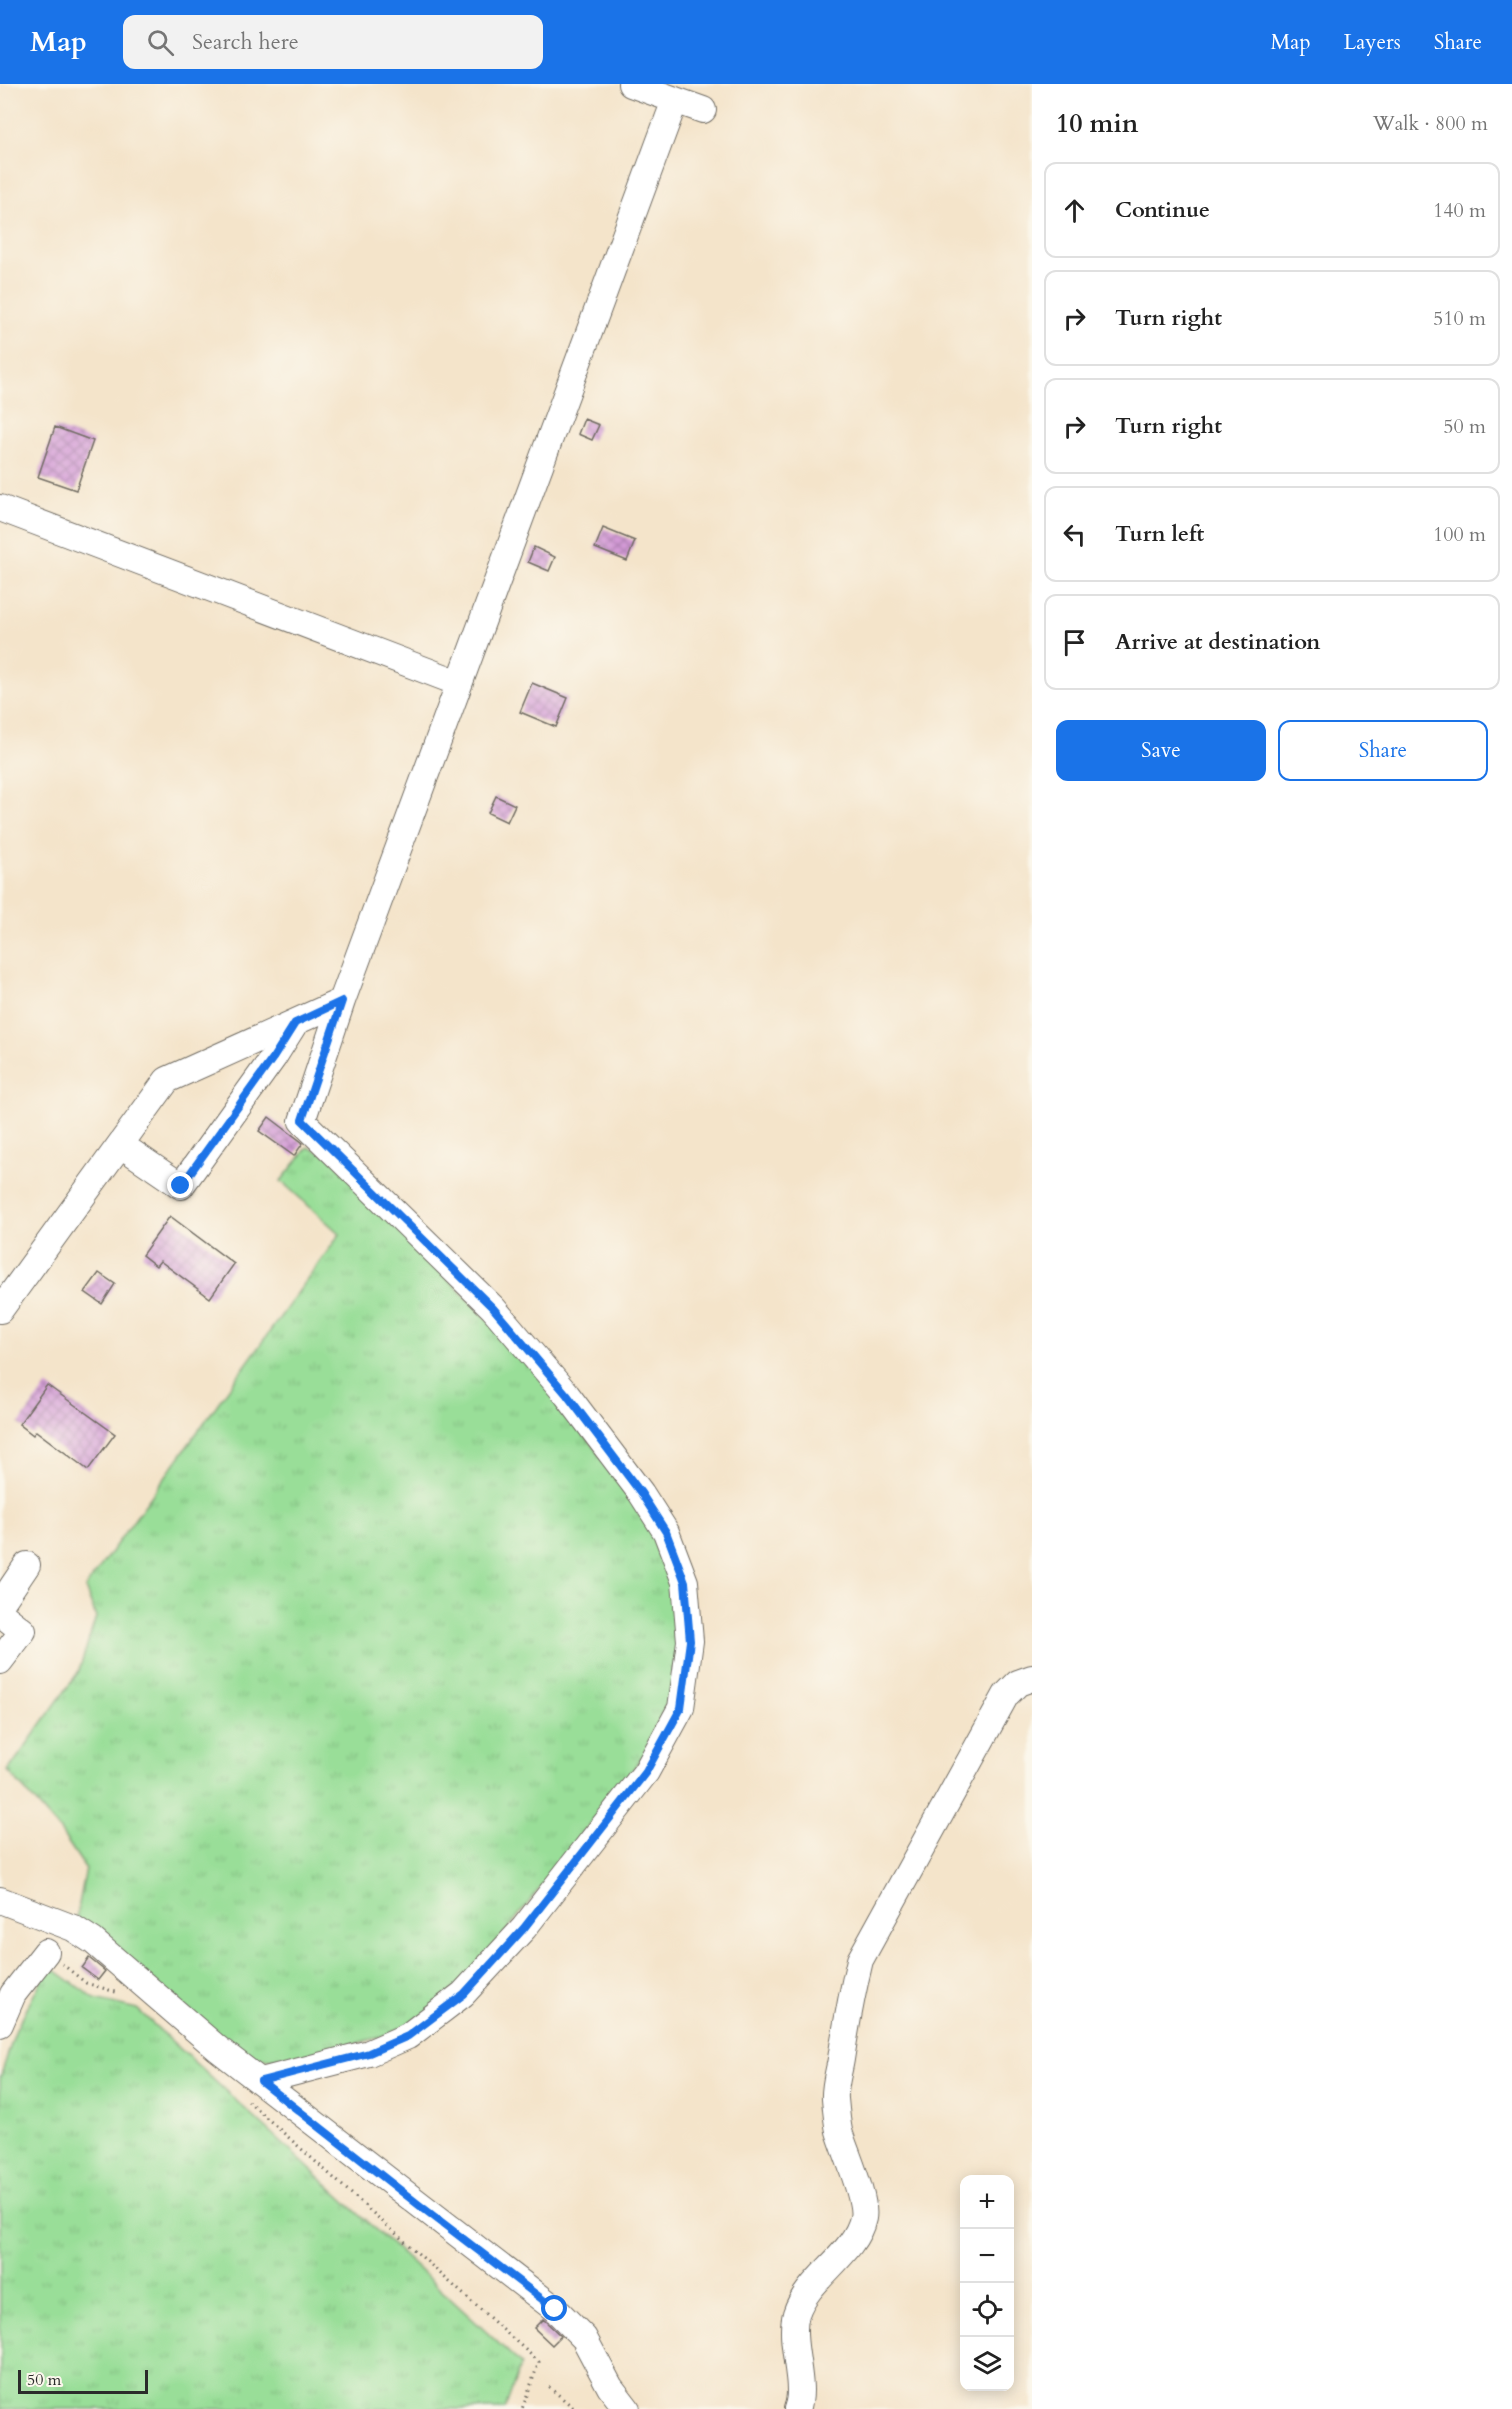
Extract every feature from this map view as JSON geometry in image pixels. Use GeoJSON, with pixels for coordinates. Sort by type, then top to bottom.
{"type":"FeatureCollection","features":[{"type":"Feature","properties":{"kind":"lane"},"geometry":{"type":"LineString","coordinates":[[631,84],[703,110]]}},
{"type":"Feature","properties":{"kind":"lane"},"geometry":{"type":"LineString","coordinates":[[254,2091],[369,2053],[408,2036],[464,1994],[524,1928],[646,1772],[681,1708],[690,1641],[685,1582],[666,1532],[567,1395],[493,1308],[302,1120],[342,1001],[675,100]]}},
{"type":"Feature","properties":{"kind":"lane"},"geometry":{"type":"LineString","coordinates":[[0,508],[459,683]]}},
{"type":"Feature","properties":{"kind":"lane"},"geometry":{"type":"LineString","coordinates":[[0,1310],[167,1080],[342,1001]]}},
{"type":"Feature","properties":{"kind":"lane"},"geometry":{"type":"LineString","coordinates":[[121,1145],[181,1186],[273,1058],[295,1023]]}},
{"type":"Feature","properties":{"kind":"lane"},"geometry":{"type":"LineString","coordinates":[[0,1605],[27,1565]]}},
{"type":"Feature","properties":{"kind":"lane"},"geometry":{"type":"LineString","coordinates":[[0,1613],[22,1631],[0,1661]]}},
{"type":"Feature","properties":{"kind":"lane"},"geometry":{"type":"LineString","coordinates":[[797,2409],[799,2379],[794,2334],[796,2313],[808,2291],[841,2255],[861,2226],[864,2216],[862,2197],[838,2128],[835,2096],[850,2000],[860,1960],[1006,1695],[1018,1683],[1032,1678]]}},
{"type":"Feature","properties":{"kind":"lane"},"geometry":{"type":"LineString","coordinates":[[0,1900],[72,1928],[93,1941],[217,2048],[254,2091],[419,2205],[555,2309],[584,2338],[610,2387],[627,2409]]}},
{"type":"Feature","properties":{"kind":"lane"},"geometry":{"type":"LineString","coordinates":[[0,2024],[13,1994],[46,1952]]}},
{"type":"Feature","properties":{"kind":"path"},"geometry":{"type":"LineString","coordinates":[[46,1952],[86,1983],[123,1995]]}},
{"type":"Feature","properties":{"kind":"path"},"geometry":{"type":"LineString","coordinates":[[254,2091],[539,2362],[522,2409]]}},
{"type":"Feature","properties":{"kind":"path"},"geometry":{"type":"LineString","coordinates":[[549,2387],[575,2409]]}},
{"type":"Feature","properties":{"kind":"green space"},"geometry":{"type":"Polygon","coordinates":[[[308,1147],[330,1157],[528,1361],[649,1520],[668,1565],[680,1627],[674,1682],[649,1749],[472,1975],[426,2016],[381,2037],[288,2061],[254,2057],[216,2033],[76,1919],[86,1869],[59,1829],[8,1771],[79,1671],[96,1617],[85,1588],[340,1234],[281,1181],[308,1147]]]}},
{"type":"Feature","properties":{"kind":"green space"},"geometry":{"type":"Polygon","coordinates":[[[49,1966],[95,1999],[137,2009],[521,2364],[505,2409],[0,2409],[0,2078],[16,2029],[49,1966]]]}},
{"type":"Feature","properties":{"kind":"building"},"geometry":{"type":"Polygon","coordinates":[[[584,419],[599,425],[592,440],[578,434],[584,419]]]}},
{"type":"Feature","properties":{"kind":"building"},"geometry":{"type":"Polygon","coordinates":[[[55,427],[93,441],[76,490],[38,477],[55,427]]]}},
{"type":"Feature","properties":{"kind":"building"},"geometry":{"type":"Polygon","coordinates":[[[603,528],[635,541],[627,561],[595,548],[603,528]]]}},
{"type":"Feature","properties":{"kind":"building"},"geometry":{"type":"Polygon","coordinates":[[[534,547],[555,557],[549,571],[528,562],[534,547]]]}},
{"type":"Feature","properties":{"kind":"building"},"geometry":{"type":"Polygon","coordinates":[[[532,683],[568,698],[556,727],[520,712],[532,683]]]}},
{"type":"Feature","properties":{"kind":"building"},"geometry":{"type":"Polygon","coordinates":[[[496,796],[515,805],[507,822],[488,813],[496,796]]]}},
{"type":"Feature","properties":{"kind":"building"},"geometry":{"type":"Polygon","coordinates":[[[269,1117],[303,1143],[294,1156],[259,1131],[269,1117]]]}},
{"type":"Feature","properties":{"kind":"building"},"geometry":{"type":"Polygon","coordinates":[[[170,1216],[234,1264],[210,1298],[160,1261],[156,1266],[142,1255],[170,1216]]]}},
{"type":"Feature","properties":{"kind":"building"},"geometry":{"type":"Polygon","coordinates":[[[99,1273],[115,1284],[102,1304],[85,1292],[99,1273]]]}},
{"type":"Feature","properties":{"kind":"building"},"geometry":{"type":"Polygon","coordinates":[[[47,1385],[115,1434],[88,1470],[36,1431],[33,1435],[19,1424],[47,1385]]]}},
{"type":"Feature","properties":{"kind":"building"},"geometry":{"type":"Polygon","coordinates":[[[89,1958],[105,1971],[98,1980],[82,1968],[89,1958]]]}},
{"type":"Feature","properties":{"kind":"building"},"geometry":{"type":"Polygon","coordinates":[[[543,2319],[561,2336],[552,2345],[534,2328],[543,2319]]]}},
{"type":"Feature","properties":{"kind":"route"},"geometry":{"type":"LineString","coordinates":[[181,1186],[273,1058],[295,1023],[342,1001],[302,1120],[493,1308],[567,1395],[641,1493],[666,1532],[685,1582],[690,1641],[681,1708],[646,1772],[524,1928],[464,1994],[408,2036],[369,2053],[261,2081],[555,2309]]}}]}
